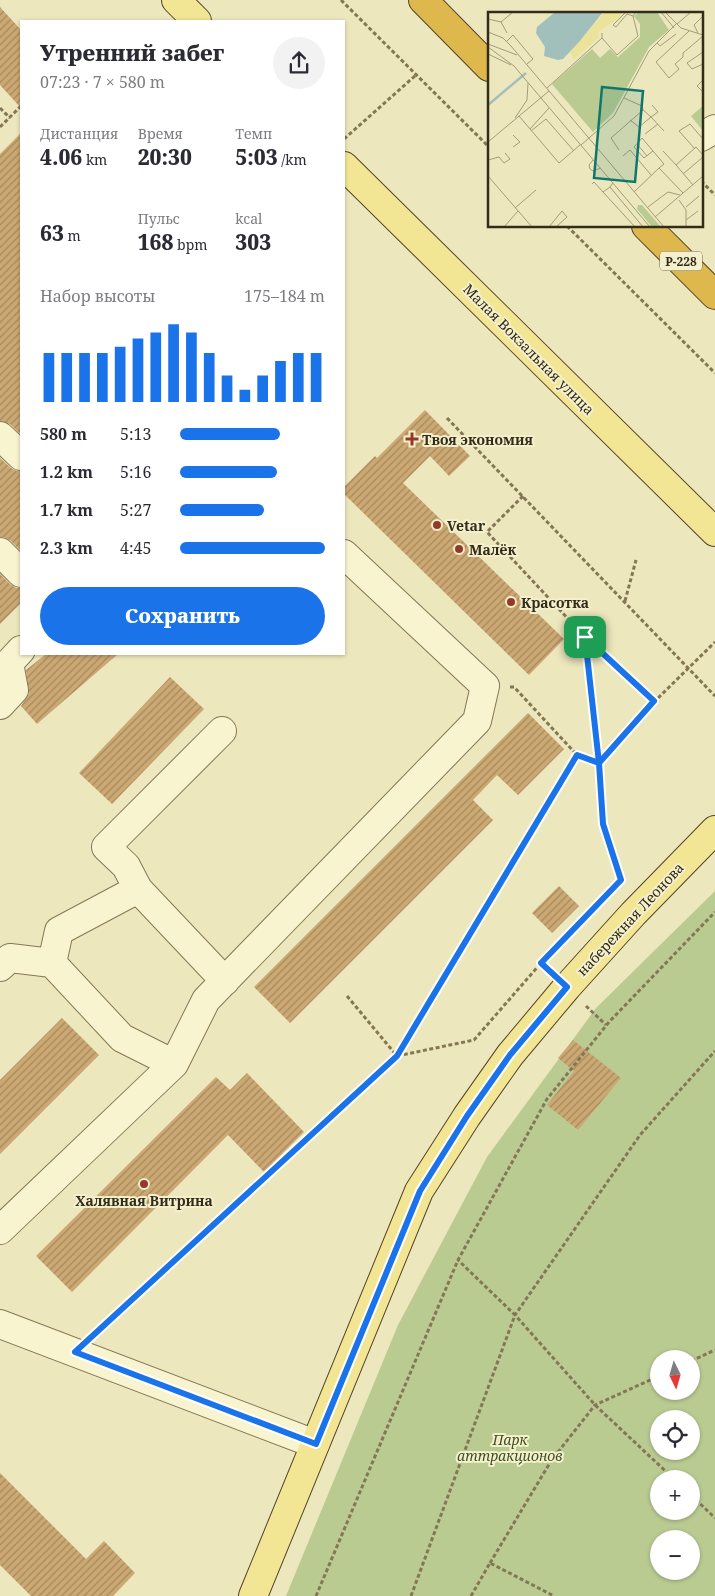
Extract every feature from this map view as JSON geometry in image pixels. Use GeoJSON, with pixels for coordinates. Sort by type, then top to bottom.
{"type":"FeatureCollection","features":[{"type":"Feature","properties":{"kind":"highway"},"geometry":{"type":"LineString","coordinates":[[423,0],[488,66]]}},
{"type":"Feature","properties":{"kind":"highway","name":"Р-228"},"geometry":{"type":"LineString","coordinates":[[648,228],[715,295]]}},
{"type":"Feature","properties":{"kind":"main road"},"geometry":{"type":"LineString","coordinates":[[176,0],[196,20]]}},
{"type":"Feature","properties":{"kind":"main road","name":"Малая Вокзальная улица"},"geometry":{"type":"LineString","coordinates":[[345,167],[715,532]]}},
{"type":"Feature","properties":{"kind":"main road","name":"набережная Леонова"},"geometry":{"type":"LineString","coordinates":[[253,1596],[420,1191],[467,1116],[510,1055],[567,987],[633,914],[715,830]]}},
{"type":"Feature","properties":{"kind":"lane"},"geometry":{"type":"LineString","coordinates":[[702,136],[715,129]]}},
{"type":"Feature","properties":{"kind":"lane"},"geometry":{"type":"LineString","coordinates":[[0,436],[20,455]]}},
{"type":"Feature","properties":{"kind":"lane"},"geometry":{"type":"LineString","coordinates":[[0,552],[20,572]]}},
{"type":"Feature","properties":{"kind":"lane"},"geometry":{"type":"LineString","coordinates":[[0,1230],[174,1064],[206,1000],[477,722],[485,686],[345,555]]}},
{"type":"Feature","properties":{"kind":"lane"},"geometry":{"type":"LineString","coordinates":[[0,705],[14,690],[10,656]]}},
{"type":"Feature","properties":{"kind":"lane"},"geometry":{"type":"LineString","coordinates":[[222,731],[106,847],[126,866],[138,889],[224,981]]}},
{"type":"Feature","properties":{"kind":"lane"},"geometry":{"type":"LineString","coordinates":[[52,963],[59,931],[138,889]]}},
{"type":"Feature","properties":{"kind":"lane"},"geometry":{"type":"LineString","coordinates":[[0,967],[10,958],[52,963],[122,1038],[174,1064]]}},
{"type":"Feature","properties":{"kind":"lane"},"geometry":{"type":"LineString","coordinates":[[0,1324],[316,1444]]}},
{"type":"Feature","properties":{"kind":"path"},"geometry":{"type":"LineString","coordinates":[[341,0],[488,146]]}},
{"type":"Feature","properties":{"kind":"path"},"geometry":{"type":"LineString","coordinates":[[345,139],[416,75]]}},
{"type":"Feature","properties":{"kind":"path"},"geometry":{"type":"LineString","coordinates":[[0,127],[20,107]]}},
{"type":"Feature","properties":{"kind":"path"},"geometry":{"type":"LineString","coordinates":[[0,108],[10,118]]}},
{"type":"Feature","properties":{"kind":"path"},"geometry":{"type":"LineString","coordinates":[[702,182],[715,195]]}},
{"type":"Feature","properties":{"kind":"path"},"geometry":{"type":"LineString","coordinates":[[570,228],[715,373]]}},
{"type":"Feature","properties":{"kind":"path"},"geometry":{"type":"LineString","coordinates":[[448,418],[715,696]]}},
{"type":"Feature","properties":{"kind":"path"},"geometry":{"type":"LineString","coordinates":[[523,496],[488,532],[585,637],[654,701]]}},
{"type":"Feature","properties":{"kind":"path"},"geometry":{"type":"LineString","coordinates":[[625,602],[636,560]]}},
{"type":"Feature","properties":{"kind":"path"},"geometry":{"type":"LineString","coordinates":[[397,1056],[474,1040],[541,963],[621,880],[603,824],[599,763],[585,637]]}},
{"type":"Feature","properties":{"kind":"path"},"geometry":{"type":"LineString","coordinates":[[599,763],[654,701],[715,642]]}},
{"type":"Feature","properties":{"kind":"path"},"geometry":{"type":"LineString","coordinates":[[485,686],[514,687],[577,755],[599,763]]}},
{"type":"Feature","properties":{"kind":"path"},"geometry":{"type":"LineString","coordinates":[[75,1352],[397,1056],[577,755]]}},
{"type":"Feature","properties":{"kind":"path"},"geometry":{"type":"LineString","coordinates":[[316,1596],[458,1260],[547,1099],[606,1025],[715,912]]}},
{"type":"Feature","properties":{"kind":"path"},"geometry":{"type":"LineString","coordinates":[[541,963],[606,1025]]}},
{"type":"Feature","properties":{"kind":"path"},"geometry":{"type":"LineString","coordinates":[[347,996],[397,1056]]}},
{"type":"Feature","properties":{"kind":"path"},"geometry":{"type":"LineString","coordinates":[[411,1596],[515,1315],[640,1135],[715,1052]]}},
{"type":"Feature","properties":{"kind":"path"},"geometry":{"type":"LineString","coordinates":[[458,1260],[515,1315],[595,1404],[665,1470]]}},
{"type":"Feature","properties":{"kind":"path"},"geometry":{"type":"LineString","coordinates":[[700,1357],[715,1350]]}},
{"type":"Feature","properties":{"kind":"path"},"geometry":{"type":"LineString","coordinates":[[471,1596],[551,1461],[595,1404],[650,1380]]}},
{"type":"Feature","properties":{"kind":"path"},"geometry":{"type":"LineString","coordinates":[[700,1504],[715,1518]]}},
{"type":"Feature","properties":{"kind":"path"},"geometry":{"type":"LineString","coordinates":[[490,1563],[554,1596]]}},
{"type":"Feature","properties":{"kind":"green space","name":"Парк аттракционов"},"geometry":{"type":"Polygon","coordinates":[[[715,891],[715,1596],[286,1596],[398,1325],[487,1157],[596,1008],[715,891]]]}},
{"type":"Feature","properties":{"kind":"building"},"geometry":{"type":"Polygon","coordinates":[[[0,7],[20,29],[20,107],[0,85],[0,7]]]}},
{"type":"Feature","properties":{"kind":"building"},"geometry":{"type":"Polygon","coordinates":[[[20,134],[20,434],[10,424],[0,421],[0,154],[20,134]]]}},
{"type":"Feature","properties":{"kind":"building"},"geometry":{"type":"Polygon","coordinates":[[[425,410],[470,456],[449,476],[430,456],[403,483],[564,639],[529,675],[345,495],[345,486],[375,456],[377,458],[425,410]]]}},
{"type":"Feature","properties":{"kind":"building"},"geometry":{"type":"Polygon","coordinates":[[[0,458],[11,468],[20,471],[20,550],[11,541],[0,537],[0,458]]]}},
{"type":"Feature","properties":{"kind":"building"},"geometry":{"type":"Polygon","coordinates":[[[0,574],[10,584],[20,588],[20,604],[0,624],[0,574]]]}},
{"type":"Feature","properties":{"kind":"building"},"geometry":{"type":"Polygon","coordinates":[[[45,655],[117,655],[37,724],[21,706],[29,694],[26,670],[45,655]]]}},
{"type":"Feature","properties":{"kind":"building"},"geometry":{"type":"Polygon","coordinates":[[[170,677],[204,709],[112,804],[79,773],[170,677]]]}},
{"type":"Feature","properties":{"kind":"building"},"geometry":{"type":"Polygon","coordinates":[[[528,713],[564,749],[518,795],[497,775],[473,800],[493,820],[290,1023],[254,987],[528,713]]]}},
{"type":"Feature","properties":{"kind":"building"},"geometry":{"type":"Polygon","coordinates":[[[559,886],[579,906],[552,933],[532,913],[559,886]]]}},
{"type":"Feature","properties":{"kind":"building"},"geometry":{"type":"Polygon","coordinates":[[[62,1018],[99,1055],[0,1154],[0,1080],[62,1018]]]}},
{"type":"Feature","properties":{"kind":"building"},"geometry":{"type":"Polygon","coordinates":[[[573,1040],[621,1078],[578,1130],[547,1105],[574,1071],[558,1058],[573,1040]]]}},
{"type":"Feature","properties":{"kind":"building"},"geometry":{"type":"Polygon","coordinates":[[[247,1073],[304,1132],[264,1172],[228,1135],[72,1292],[36,1256],[216,1077],[230,1090],[247,1073]]]}},
{"type":"Feature","properties":{"kind":"building"},"geometry":{"type":"Polygon","coordinates":[[[0,1473],[86,1559],[104,1541],[135,1573],[113,1596],[31,1596],[0,1565],[0,1473]]]}},
{"type":"Feature","properties":{"kind":"place","name":"Твоя экономия"},"geometry":{"type":"Point","coordinates":[412,439]}},
{"type":"Feature","properties":{"kind":"place","name":"Vetar"},"geometry":{"type":"Point","coordinates":[437,525]}},
{"type":"Feature","properties":{"kind":"place","name":"Малёк"},"geometry":{"type":"Point","coordinates":[459,549]}},
{"type":"Feature","properties":{"kind":"place","name":"Красотка"},"geometry":{"type":"Point","coordinates":[511,602]}},
{"type":"Feature","properties":{"kind":"place","name":"Халявная Витрина"},"geometry":{"type":"Point","coordinates":[144,1184]}},
{"type":"Feature","properties":{"kind":"route"},"geometry":{"type":"LineString","coordinates":[[585,637],[599,763],[577,755],[397,1056],[75,1352],[316,1444],[420,1191],[467,1116],[510,1055],[567,987],[541,963],[621,880],[603,824],[599,763],[654,701],[585,637]]}}]}
